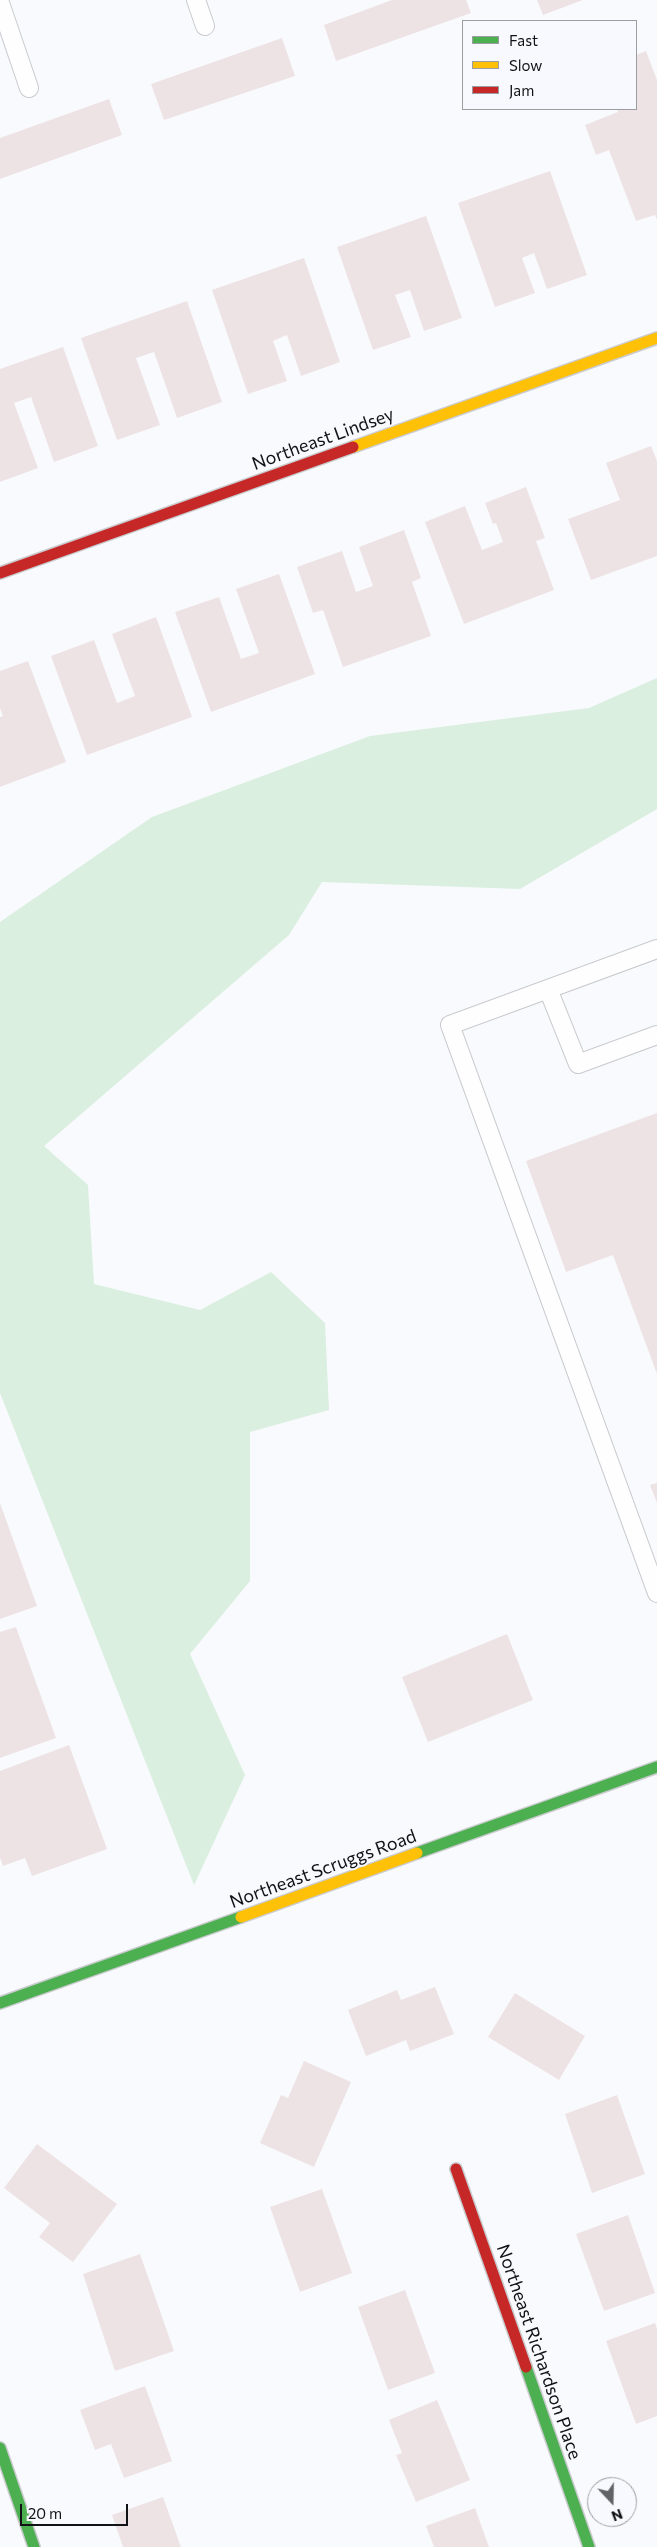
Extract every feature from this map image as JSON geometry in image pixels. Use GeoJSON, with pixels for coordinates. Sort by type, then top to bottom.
{"type":"FeatureCollection","features":[{"type":"Feature","properties":{"kind":"street","name":"Northeast Lindsey"},"geometry":{"type":"LineString","coordinates":[[0,574],[657,338]]}},
{"type":"Feature","properties":{"kind":"street","name":"Northeast Scruggs Road"},"geometry":{"type":"LineString","coordinates":[[0,2003],[657,1767]]}},
{"type":"Feature","properties":{"kind":"street","name":"Northeast Richardson Place"},"geometry":{"type":"LineString","coordinates":[[456,2169],[589,2547]]}},
{"type":"Feature","properties":{"kind":"street"},"geometry":{"type":"LineString","coordinates":[[0,2448],[34,2547]]}},
{"type":"Feature","properties":{"kind":"lane"},"geometry":{"type":"LineString","coordinates":[[196,0],[205,26]]}},
{"type":"Feature","properties":{"kind":"lane"},"geometry":{"type":"LineString","coordinates":[[0,3],[29,88]]}},
{"type":"Feature","properties":{"kind":"lane"},"geometry":{"type":"LineString","coordinates":[[657,949],[450,1025],[657,1593]]}},
{"type":"Feature","properties":{"kind":"lane"},"geometry":{"type":"LineString","coordinates":[[548,989],[578,1064],[657,1034]]}},
{"type":"Feature","properties":{"kind":"green space"},"geometry":{"type":"Polygon","coordinates":[[[657,678],[657,809],[520,889],[322,882],[289,935],[44,1146],[88,1185],[94,1284],[200,1310],[271,1272],[325,1323],[329,1410],[250,1432],[250,1581],[190,1654],[245,1775],[194,1885],[0,1393],[0,922],[152,817],[370,736],[589,708],[657,678]]]}},
{"type":"Feature","properties":{"kind":"building"},"geometry":{"type":"Polygon","coordinates":[[[392,0],[466,0],[471,13],[336,61],[324,25],[392,0]]]}},
{"type":"Feature","properties":{"kind":"building"},"geometry":{"type":"Polygon","coordinates":[[[537,0],[583,0],[543,15],[537,0]]]}},
{"type":"Feature","properties":{"kind":"building"},"geometry":{"type":"Polygon","coordinates":[[[282,38],[295,76],[164,120],[151,84],[282,38]]]}},
{"type":"Feature","properties":{"kind":"building"},"geometry":{"type":"Polygon","coordinates":[[[646,51],[657,80],[657,220],[655,215],[636,221],[609,150],[596,155],[585,125],[618,112],[617,110],[637,110],[637,55],[646,51]]]}},
{"type":"Feature","properties":{"kind":"building"},"geometry":{"type":"Polygon","coordinates":[[[109,99],[122,135],[0,179],[0,138],[109,99]]]}},
{"type":"Feature","properties":{"kind":"building"},"geometry":{"type":"Polygon","coordinates":[[[550,171],[587,275],[547,289],[534,253],[522,258],[535,293],[495,307],[458,203],[550,171]]]}},
{"type":"Feature","properties":{"kind":"building"},"geometry":{"type":"Polygon","coordinates":[[[426,216],[462,318],[424,331],[410,290],[395,295],[411,337],[373,350],[337,247],[426,216]]]}},
{"type":"Feature","properties":{"kind":"building"},"geometry":{"type":"Polygon","coordinates":[[[304,258],[340,362],[301,376],[287,335],[273,341],[287,381],[248,394],[212,290],[304,258]]]}},
{"type":"Feature","properties":{"kind":"building"},"geometry":{"type":"Polygon","coordinates":[[[187,301],[222,402],[177,418],[154,352],[136,358],[160,425],[117,440],[81,338],[187,301]]]}},
{"type":"Feature","properties":{"kind":"building"},"geometry":{"type":"Polygon","coordinates":[[[63,347],[98,446],[54,462],[31,397],[14,403],[38,468],[0,482],[0,369],[63,347]]]}},
{"type":"Feature","properties":{"kind":"building"},"geometry":{"type":"Polygon","coordinates":[[[651,446],[657,461],[657,556],[591,580],[568,519],[620,500],[606,463],[651,446]]]}},
{"type":"Feature","properties":{"kind":"building"},"geometry":{"type":"Polygon","coordinates":[[[526,487],[545,538],[536,541],[554,590],[464,624],[425,522],[465,506],[482,550],[503,542],[496,523],[493,524],[485,503],[526,487]]]}},
{"type":"Feature","properties":{"kind":"building"},"geometry":{"type":"Polygon","coordinates":[[[404,530],[421,578],[412,582],[431,636],[343,667],[323,610],[313,613],[297,567],[342,551],[356,592],[373,586],[359,547],[404,530]]]}},
{"type":"Feature","properties":{"kind":"building"},"geometry":{"type":"Polygon","coordinates":[[[279,574],[315,674],[211,712],[175,612],[219,597],[241,659],[259,653],[236,589],[279,574]]]}},
{"type":"Feature","properties":{"kind":"building"},"geometry":{"type":"Polygon","coordinates":[[[156,617],[192,717],[87,755],[51,656],[94,640],[117,703],[135,696],[112,634],[156,617]]]}},
{"type":"Feature","properties":{"kind":"building"},"geometry":{"type":"Polygon","coordinates":[[[28,661],[66,762],[0,787],[0,717],[3,716],[0,708],[0,671],[28,661]]]}},
{"type":"Feature","properties":{"kind":"building"},"geometry":{"type":"Polygon","coordinates":[[[657,1113],[657,1374],[613,1255],[566,1272],[526,1161],[657,1113]]]}},
{"type":"Feature","properties":{"kind":"building"},"geometry":{"type":"Polygon","coordinates":[[[657,1483],[657,1503],[650,1485],[657,1483]]]}},
{"type":"Feature","properties":{"kind":"building"},"geometry":{"type":"Polygon","coordinates":[[[0,1503],[37,1606],[0,1619],[0,1503]]]}},
{"type":"Feature","properties":{"kind":"building"},"geometry":{"type":"Polygon","coordinates":[[[16,1627],[56,1738],[0,1758],[0,1632],[16,1627]]]}},
{"type":"Feature","properties":{"kind":"building"},"geometry":{"type":"Polygon","coordinates":[[[507,1634],[533,1700],[428,1742],[402,1677],[507,1634]]]}},
{"type":"Feature","properties":{"kind":"building"},"geometry":{"type":"Polygon","coordinates":[[[69,1745],[107,1849],[32,1876],[25,1858],[3,1866],[0,1858],[0,1771],[69,1745]]]}},
{"type":"Feature","properties":{"kind":"building"},"geometry":{"type":"Polygon","coordinates":[[[435,1987],[454,2034],[410,2051],[406,2040],[366,2056],[348,2010],[397,1990],[401,2000],[435,1987]]]}},
{"type":"Feature","properties":{"kind":"building"},"geometry":{"type":"Polygon","coordinates":[[[515,1993],[585,2036],[559,2080],[488,2037],[515,1993]]]}},
{"type":"Feature","properties":{"kind":"building"},"geometry":{"type":"Polygon","coordinates":[[[304,2061],[351,2082],[314,2167],[260,2143],[281,2095],[288,2098],[304,2061]]]}},
{"type":"Feature","properties":{"kind":"building"},"geometry":{"type":"Polygon","coordinates":[[[617,2095],[645,2174],[592,2193],[565,2114],[617,2095]]]}},
{"type":"Feature","properties":{"kind":"building"},"geometry":{"type":"Polygon","coordinates":[[[37,2144],[117,2204],[73,2262],[39,2237],[50,2223],[4,2188],[37,2144]]]}},
{"type":"Feature","properties":{"kind":"building"},"geometry":{"type":"Polygon","coordinates":[[[322,2189],[352,2273],[300,2292],[270,2207],[322,2189]]]}},
{"type":"Feature","properties":{"kind":"building"},"geometry":{"type":"Polygon","coordinates":[[[628,2215],[655,2293],[604,2311],[576,2234],[628,2215]]]}},
{"type":"Feature","properties":{"kind":"building"},"geometry":{"type":"Polygon","coordinates":[[[140,2254],[174,2351],[115,2371],[83,2274],[140,2254]]]}},
{"type":"Feature","properties":{"kind":"building"},"geometry":{"type":"Polygon","coordinates":[[[405,2290],[435,2373],[388,2390],[358,2307],[405,2290]]]}},
{"type":"Feature","properties":{"kind":"building"},"geometry":{"type":"Polygon","coordinates":[[[655,2323],[657,2329],[657,2416],[636,2424],[606,2341],[655,2323]]]}},
{"type":"Feature","properties":{"kind":"building"},"geometry":{"type":"Polygon","coordinates":[[[145,2386],[172,2461],[124,2478],[111,2444],[95,2450],[80,2410],[145,2386]]]}},
{"type":"Feature","properties":{"kind":"building"},"geometry":{"type":"Polygon","coordinates":[[[437,2400],[470,2480],[416,2502],[396,2455],[402,2453],[389,2420],[437,2400]]]}},
{"type":"Feature","properties":{"kind":"building"},"geometry":{"type":"Polygon","coordinates":[[[163,2497],[181,2547],[123,2547],[112,2515],[163,2497]]]}},
{"type":"Feature","properties":{"kind":"building"},"geometry":{"type":"Polygon","coordinates":[[[475,2508],[489,2547],[434,2547],[426,2526],[475,2508]]]}},
{"type":"Feature","properties":{"kind":"traffic: fast"},"geometry":{"type":"LineString","coordinates":[[417,1853],[657,1767]]}},
{"type":"Feature","properties":{"kind":"traffic: fast"},"geometry":{"type":"LineString","coordinates":[[0,2003],[241,1917]]}},
{"type":"Feature","properties":{"kind":"traffic: fast"},"geometry":{"type":"LineString","coordinates":[[526,2367],[589,2547]]}},
{"type":"Feature","properties":{"kind":"traffic: fast"},"geometry":{"type":"LineString","coordinates":[[0,2448],[34,2547]]}},
{"type":"Feature","properties":{"kind":"traffic: slow"},"geometry":{"type":"LineString","coordinates":[[353,447],[657,338]]}},
{"type":"Feature","properties":{"kind":"traffic: slow"},"geometry":{"type":"LineString","coordinates":[[241,1917],[417,1853]]}},
{"type":"Feature","properties":{"kind":"traffic: jam"},"geometry":{"type":"LineString","coordinates":[[0,573],[353,447]]}},
{"type":"Feature","properties":{"kind":"traffic: jam"},"geometry":{"type":"LineString","coordinates":[[456,2169],[526,2367]]}}]}
